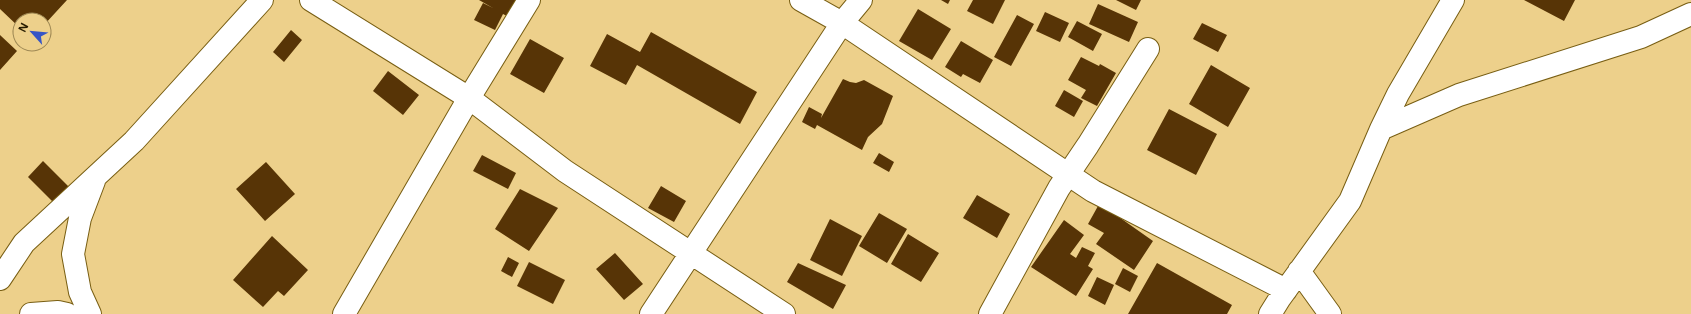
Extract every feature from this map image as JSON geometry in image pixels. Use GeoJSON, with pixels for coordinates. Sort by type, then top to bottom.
{"type":"FeatureCollection","features":[{"type":"Feature","properties":{"kind":"street"},"geometry":{"type":"LineString","coordinates":[[0,279],[24,243],[134,142],[262,0]]}},
{"type":"Feature","properties":{"kind":"street"},"geometry":{"type":"LineString","coordinates":[[311,0],[469,98],[565,171],[784,314]]}},
{"type":"Feature","properties":{"kind":"street"},"geometry":{"type":"LineString","coordinates":[[344,314],[469,98],[529,0]]}},
{"type":"Feature","properties":{"kind":"street"},"geometry":{"type":"LineString","coordinates":[[801,0],[842,23],[1093,191],[1286,290]]}},
{"type":"Feature","properties":{"kind":"street"},"geometry":{"type":"LineString","coordinates":[[651,314],[842,23],[861,0]]}},
{"type":"Feature","properties":{"kind":"street"},"geometry":{"type":"LineString","coordinates":[[1270,314],[1350,201],[1398,94],[1453,0]]}},
{"type":"Feature","properties":{"kind":"street"},"geometry":{"type":"LineString","coordinates":[[1381,129],[1459,95],[1642,36],[1691,14]]}},
{"type":"Feature","properties":{"kind":"street"},"geometry":{"type":"LineString","coordinates":[[990,314],[1059,188],[1148,49]]}},
{"type":"Feature","properties":{"kind":"street"},"geometry":{"type":"LineString","coordinates":[[90,314],[80,292],[73,254],[80,218],[95,177]]}},
{"type":"Feature","properties":{"kind":"street"},"geometry":{"type":"LineString","coordinates":[[1299,271],[1330,314]]}},
{"type":"Feature","properties":{"kind":"street"},"geometry":{"type":"LineString","coordinates":[[31,314],[58,312],[67,314]]}},
{"type":"Feature","properties":{"kind":"building"},"geometry":{"type":"Polygon","coordinates":[[[0,0],[67,0],[52,16],[52,12],[12,12],[12,20],[0,9],[0,0]]]}},
{"type":"Feature","properties":{"kind":"building"},"geometry":{"type":"Polygon","coordinates":[[[479,0],[519,0],[509,17],[503,14],[495,30],[474,20],[483,3],[493,8],[479,0]]]}},
{"type":"Feature","properties":{"kind":"building"},"geometry":{"type":"Polygon","coordinates":[[[941,0],[950,0],[948,4],[941,0]]]}},
{"type":"Feature","properties":{"kind":"building"},"geometry":{"type":"Polygon","coordinates":[[[973,0],[1005,0],[993,24],[967,11],[973,0]]]}},
{"type":"Feature","properties":{"kind":"building"},"geometry":{"type":"Polygon","coordinates":[[[1116,0],[1141,0],[1136,10],[1116,0]]]}},
{"type":"Feature","properties":{"kind":"building"},"geometry":{"type":"Polygon","coordinates":[[[1524,0],[1575,0],[1564,21],[1524,0]]]}},
{"type":"Feature","properties":{"kind":"building"},"geometry":{"type":"Polygon","coordinates":[[[1098,4],[1138,22],[1129,42],[1089,24],[1098,4]]]}},
{"type":"Feature","properties":{"kind":"building"},"geometry":{"type":"Polygon","coordinates":[[[918,9],[951,29],[932,60],[899,41],[918,9]]]}},
{"type":"Feature","properties":{"kind":"building"},"geometry":{"type":"Polygon","coordinates":[[[1045,12],[1069,23],[1060,42],[1036,31],[1045,12]]]}},
{"type":"Feature","properties":{"kind":"building"},"geometry":{"type":"Polygon","coordinates":[[[1017,15],[1034,24],[1011,66],[994,57],[1017,15]]]}},
{"type":"Feature","properties":{"kind":"building"},"geometry":{"type":"Polygon","coordinates":[[[1077,21],[1102,34],[1093,51],[1068,37],[1077,21]]]}},
{"type":"Feature","properties":{"kind":"building"},"geometry":{"type":"Polygon","coordinates":[[[1202,23],[1227,35],[1218,52],[1193,39],[1202,23]]]}},
{"type":"Feature","properties":{"kind":"building"},"geometry":{"type":"Polygon","coordinates":[[[291,30],[302,40],[284,62],[273,52],[291,30]]]}},
{"type":"Feature","properties":{"kind":"building"},"geometry":{"type":"Polygon","coordinates":[[[651,32],[757,92],[740,124],[637,65],[626,85],[590,66],[607,34],[640,52],[651,32]]]}},
{"type":"Feature","properties":{"kind":"building"},"geometry":{"type":"Polygon","coordinates":[[[0,35],[12,46],[12,52],[16,52],[0,70],[0,35]]]}},
{"type":"Feature","properties":{"kind":"building"},"geometry":{"type":"Polygon","coordinates":[[[530,39],[564,58],[544,93],[510,74],[530,39]]]}},
{"type":"Feature","properties":{"kind":"building"},"geometry":{"type":"Polygon","coordinates":[[[961,41],[993,60],[980,83],[963,74],[961,77],[945,67],[961,41]]]}},
{"type":"Feature","properties":{"kind":"building"},"geometry":{"type":"Polygon","coordinates":[[[1081,57],[1099,66],[1100,64],[1116,73],[1097,106],[1081,98],[1086,90],[1068,80],[1081,57]]]}},
{"type":"Feature","properties":{"kind":"building"},"geometry":{"type":"Polygon","coordinates":[[[1211,65],[1250,88],[1228,127],[1189,104],[1211,65]]]}},
{"type":"Feature","properties":{"kind":"building"},"geometry":{"type":"Polygon","coordinates":[[[388,71],[419,95],[403,115],[373,91],[388,71]]]}},
{"type":"Feature","properties":{"kind":"building"},"geometry":{"type":"Polygon","coordinates":[[[843,79],[856,83],[864,80],[893,96],[882,124],[868,137],[862,150],[817,125],[815,129],[802,122],[809,107],[822,114],[821,118],[843,79]]]}},
{"type":"Feature","properties":{"kind":"building"},"geometry":{"type":"Polygon","coordinates":[[[1064,90],[1083,101],[1074,117],[1055,106],[1064,90]]]}},
{"type":"Feature","properties":{"kind":"building"},"geometry":{"type":"Polygon","coordinates":[[[1169,109],[1217,134],[1196,175],[1147,150],[1169,109]]]}},
{"type":"Feature","properties":{"kind":"building"},"geometry":{"type":"Polygon","coordinates":[[[879,153],[894,162],[889,172],[873,163],[879,153]]]}},
{"type":"Feature","properties":{"kind":"building"},"geometry":{"type":"Polygon","coordinates":[[[482,155],[516,173],[508,189],[473,171],[482,155]]]}},
{"type":"Feature","properties":{"kind":"building"},"geometry":{"type":"Polygon","coordinates":[[[43,161],[71,189],[55,204],[28,177],[43,161]]]}},
{"type":"Feature","properties":{"kind":"building"},"geometry":{"type":"Polygon","coordinates":[[[266,162],[295,194],[265,221],[236,189],[266,162]]]}},
{"type":"Feature","properties":{"kind":"building"},"geometry":{"type":"Polygon","coordinates":[[[661,186],[686,201],[674,222],[648,208],[661,186]]]}},
{"type":"Feature","properties":{"kind":"building"},"geometry":{"type":"Polygon","coordinates":[[[520,189],[558,208],[529,251],[495,229],[520,189]]]}},
{"type":"Feature","properties":{"kind":"building"},"geometry":{"type":"Polygon","coordinates":[[[977,195],[1010,214],[997,238],[963,218],[977,195]]]}},
{"type":"Feature","properties":{"kind":"building"},"geometry":{"type":"Polygon","coordinates":[[[1098,206],[1116,215],[1153,241],[1134,270],[1096,244],[1104,233],[1088,224],[1098,206]]]}},
{"type":"Feature","properties":{"kind":"building"},"geometry":{"type":"Polygon","coordinates":[[[879,213],[907,229],[887,263],[859,246],[879,213]]]}},
{"type":"Feature","properties":{"kind":"building"},"geometry":{"type":"Polygon","coordinates":[[[830,219],[862,236],[842,276],[810,260],[830,219]]]}},
{"type":"Feature","properties":{"kind":"building"},"geometry":{"type":"Polygon","coordinates":[[[1064,220],[1084,235],[1070,254],[1076,258],[1082,247],[1095,253],[1088,266],[1093,269],[1076,296],[1031,267],[1064,220]]]}},
{"type":"Feature","properties":{"kind":"building"},"geometry":{"type":"Polygon","coordinates":[[[908,234],[939,253],[921,282],[891,264],[908,234]]]}},
{"type":"Feature","properties":{"kind":"building"},"geometry":{"type":"Polygon","coordinates":[[[272,236],[308,270],[284,296],[278,291],[263,307],[233,280],[272,236]]]}},
{"type":"Feature","properties":{"kind":"building"},"geometry":{"type":"Polygon","coordinates":[[[615,253],[643,284],[624,300],[596,269],[615,253]]]}},
{"type":"Feature","properties":{"kind":"building"},"geometry":{"type":"Polygon","coordinates":[[[508,257],[519,263],[512,277],[501,271],[508,257]]]}},
{"type":"Feature","properties":{"kind":"building"},"geometry":{"type":"Polygon","coordinates":[[[529,262],[565,280],[553,304],[517,286],[529,262]]]}},
{"type":"Feature","properties":{"kind":"building"},"geometry":{"type":"Polygon","coordinates":[[[798,263],[846,285],[833,309],[787,282],[798,263]]]}},
{"type":"Feature","properties":{"kind":"building"},"geometry":{"type":"Polygon","coordinates":[[[1157,263],[1232,305],[1227,314],[1128,314],[1157,263]]]}},
{"type":"Feature","properties":{"kind":"building"},"geometry":{"type":"Polygon","coordinates":[[[1123,268],[1138,276],[1130,292],[1115,284],[1123,268]]]}},
{"type":"Feature","properties":{"kind":"building"},"geometry":{"type":"Polygon","coordinates":[[[1097,277],[1114,285],[1105,305],[1088,296],[1097,277]]]}}]}
